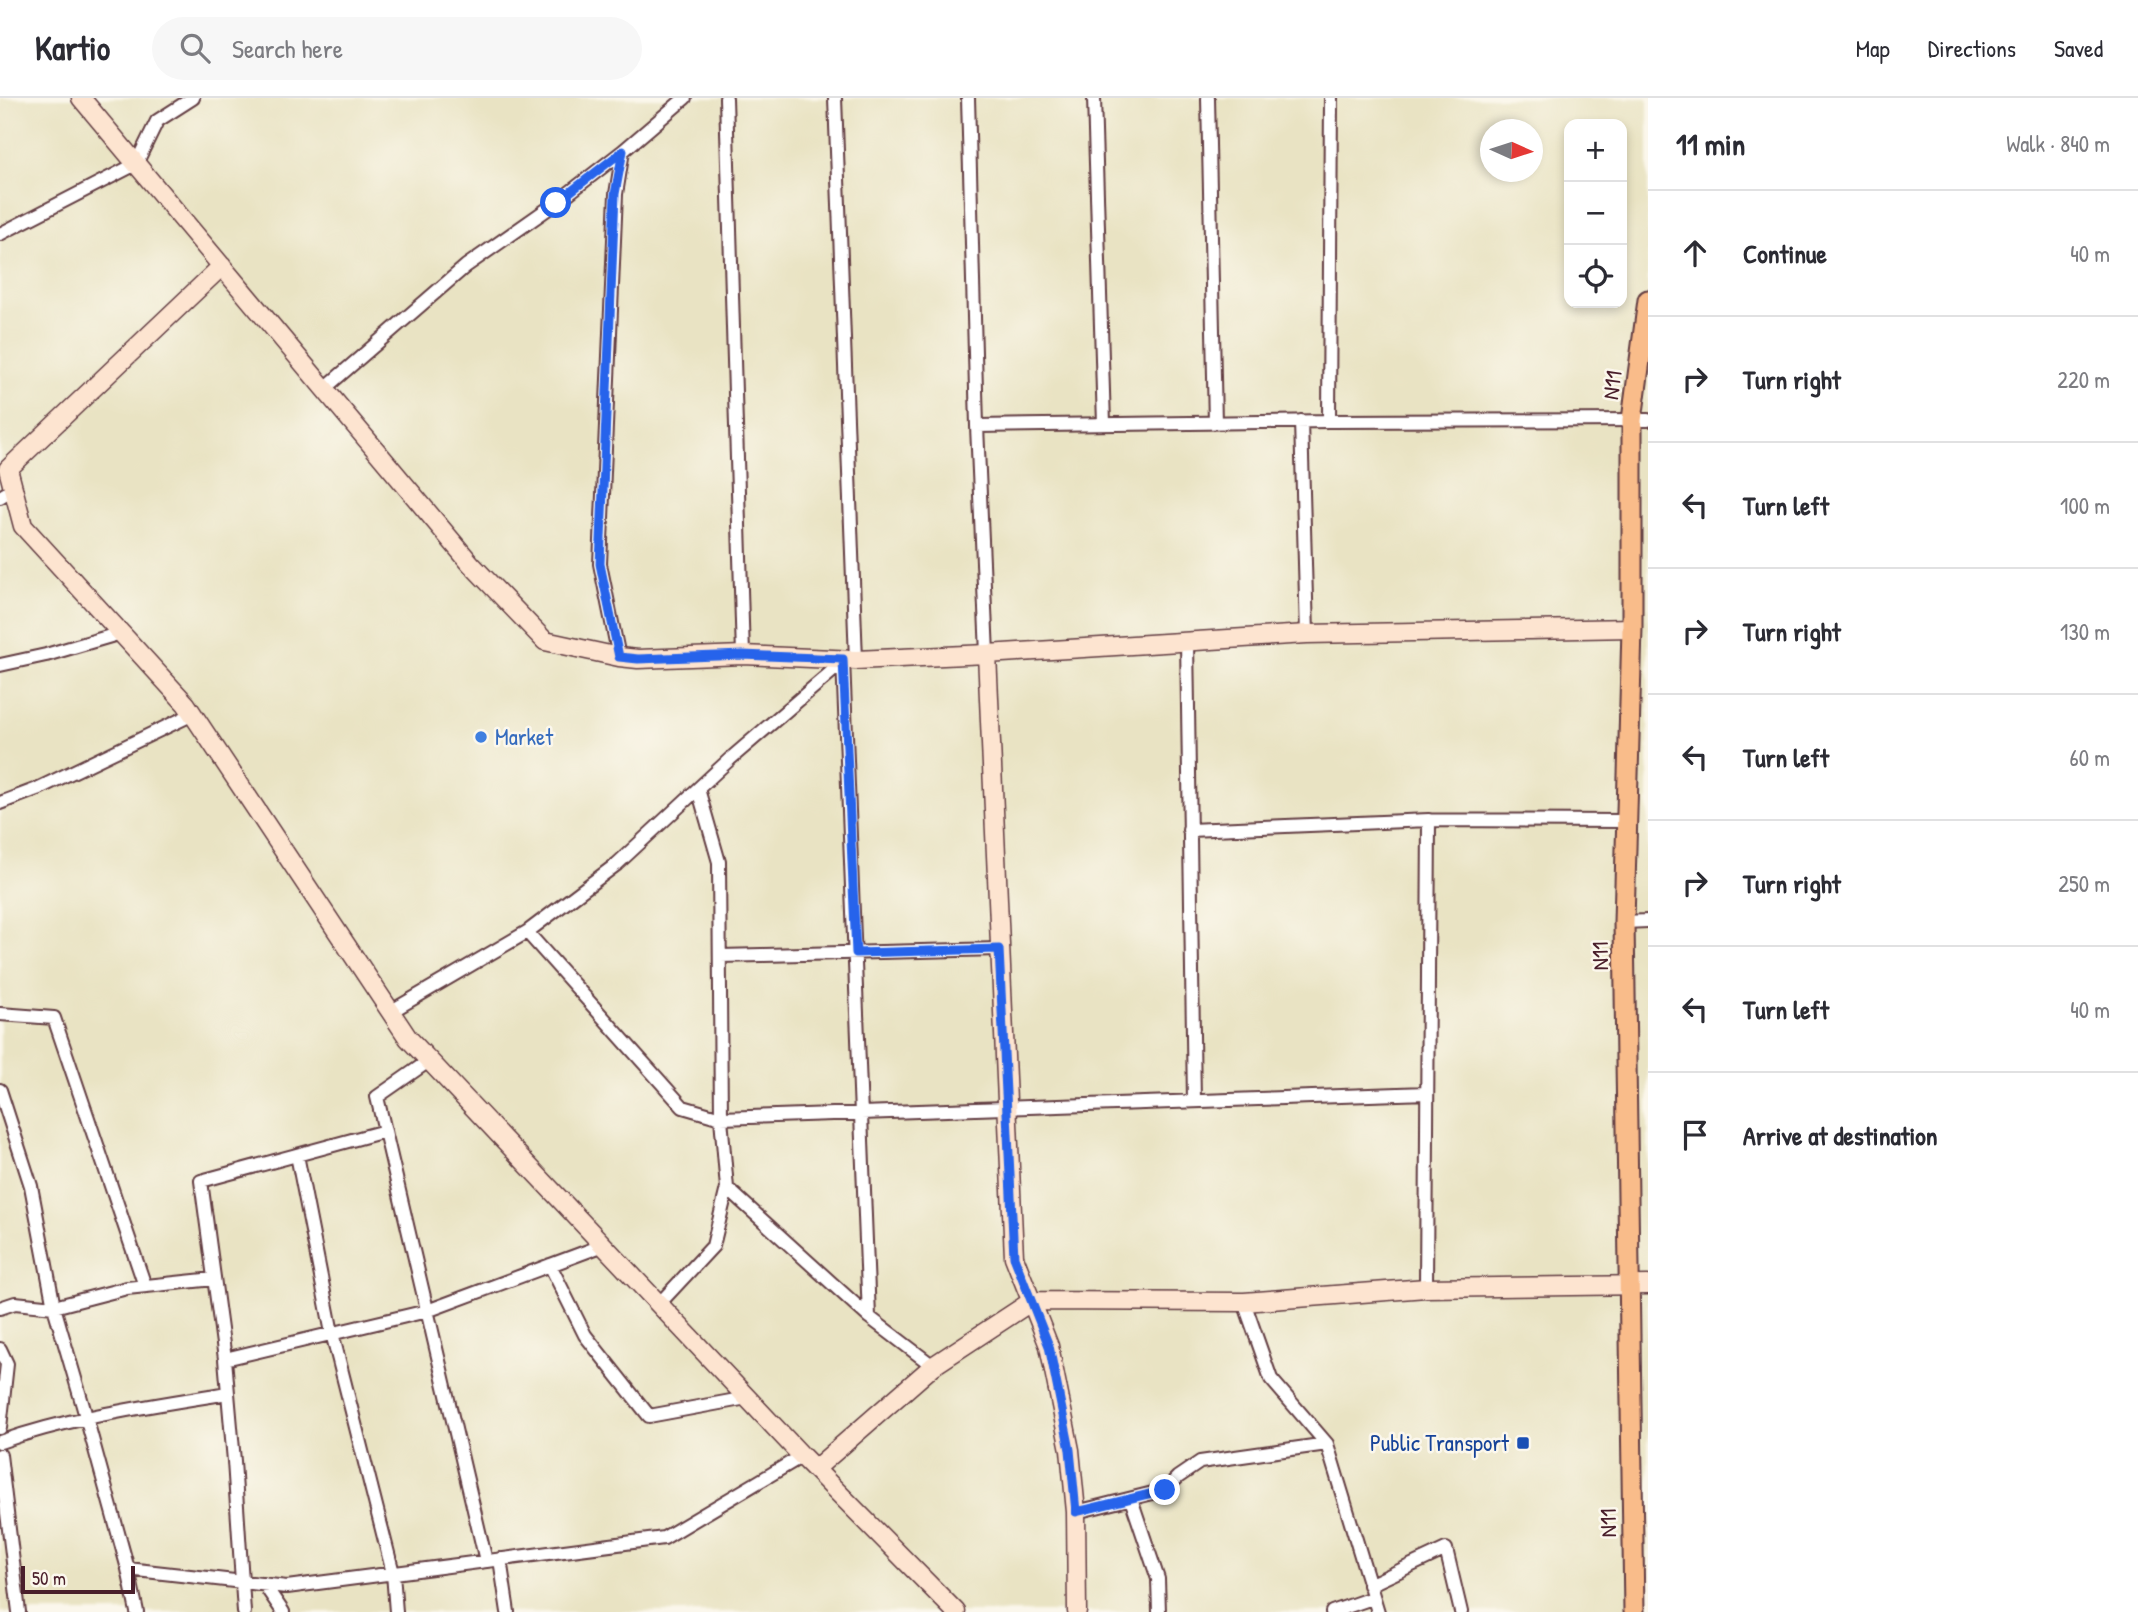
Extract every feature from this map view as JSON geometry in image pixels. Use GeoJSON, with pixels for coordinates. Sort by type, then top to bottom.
{"type":"FeatureCollection","features":[{"type":"Feature","properties":{"kind":"main road","name":"N11"},"geometry":{"type":"LineString","coordinates":[[1634,1612],[1639,1460],[1639,1285],[1624,922],[1626,821],[1640,628],[1640,420],[1648,300]]}},
{"type":"Feature","properties":{"kind":"street"},"geometry":{"type":"LineString","coordinates":[[81,98],[471,564],[545,641],[638,659],[743,655],[850,659],[1307,634],[1640,628]]}},
{"type":"Feature","properties":{"kind":"street"},"geometry":{"type":"LineString","coordinates":[[0,234],[136,164],[157,121],[178,103],[193,98]]}},
{"type":"Feature","properties":{"kind":"street"},"geometry":{"type":"LineString","coordinates":[[324,389],[466,266],[556,203],[685,98]]}},
{"type":"Feature","properties":{"kind":"street"},"geometry":{"type":"LineString","coordinates":[[726,98],[743,655]]}},
{"type":"Feature","properties":{"kind":"street"},"geometry":{"type":"LineString","coordinates":[[835,98],[860,1113],[869,1317]]}},
{"type":"Feature","properties":{"kind":"street"},"geometry":{"type":"LineString","coordinates":[[968,98],[986,653],[1014,1257],[1049,1346],[1070,1450],[1076,1512],[1077,1612]]}},
{"type":"Feature","properties":{"kind":"street"},"geometry":{"type":"LineString","coordinates":[[1094,98],[1104,424]]}},
{"type":"Feature","properties":{"kind":"street"},"geometry":{"type":"LineString","coordinates":[[1208,98],[1215,422]]}},
{"type":"Feature","properties":{"kind":"street"},"geometry":{"type":"LineString","coordinates":[[1329,421],[1331,98]]}},
{"type":"Feature","properties":{"kind":"street"},"geometry":{"type":"LineString","coordinates":[[619,657],[600,564],[615,194],[623,151]]}},
{"type":"Feature","properties":{"kind":"street"},"geometry":{"type":"LineString","coordinates":[[222,266],[4,463],[7,493],[23,526],[186,704],[408,1038],[802,1456],[956,1612]]}},
{"type":"Feature","properties":{"kind":"street"},"geometry":{"type":"LineString","coordinates":[[977,426],[1640,420]]}},
{"type":"Feature","properties":{"kind":"street"},"geometry":{"type":"LineString","coordinates":[[1301,421],[1307,634]]}},
{"type":"Feature","properties":{"kind":"street"},"geometry":{"type":"LineString","coordinates":[[0,665],[121,633]]}},
{"type":"Feature","properties":{"kind":"street"},"geometry":{"type":"LineString","coordinates":[[1187,641],[1194,1101]]}},
{"type":"Feature","properties":{"kind":"street"},"geometry":{"type":"LineString","coordinates":[[390,1012],[527,932],[617,864],[698,789],[836,668],[850,659]]}},
{"type":"Feature","properties":{"kind":"street"},"geometry":{"type":"LineString","coordinates":[[0,803],[37,789],[193,714]]}},
{"type":"Feature","properties":{"kind":"street"},"geometry":{"type":"LineString","coordinates":[[659,1304],[713,1246],[727,1188],[721,1118],[719,862],[698,789]]}},
{"type":"Feature","properties":{"kind":"street"},"geometry":{"type":"LineString","coordinates":[[1189,830],[1429,820],[1626,821]]}},
{"type":"Feature","properties":{"kind":"street"},"geometry":{"type":"LineString","coordinates":[[1426,1287],[1429,820]]}},
{"type":"Feature","properties":{"kind":"street"},"geometry":{"type":"LineString","coordinates":[[1624,922],[1648,921]]}},
{"type":"Feature","properties":{"kind":"street"},"geometry":{"type":"LineString","coordinates":[[527,932],[683,1107],[721,1118],[1427,1093]]}},
{"type":"Feature","properties":{"kind":"street"},"geometry":{"type":"LineString","coordinates":[[720,956],[999,949]]}},
{"type":"Feature","properties":{"kind":"street"},"geometry":{"type":"LineString","coordinates":[[0,1014],[54,1018],[145,1286]]}},
{"type":"Feature","properties":{"kind":"street"},"geometry":{"type":"LineString","coordinates":[[430,1060],[377,1097],[485,1561]]}},
{"type":"Feature","properties":{"kind":"street"},"geometry":{"type":"LineString","coordinates":[[0,1090],[32,1186],[54,1307],[128,1569],[137,1612]]}},
{"type":"Feature","properties":{"kind":"street"},"geometry":{"type":"LineString","coordinates":[[244,1612],[225,1359],[201,1181],[385,1131]]}},
{"type":"Feature","properties":{"kind":"street"},"geometry":{"type":"LineString","coordinates":[[297,1155],[332,1333],[393,1573],[396,1612]]}},
{"type":"Feature","properties":{"kind":"street"},"geometry":{"type":"LineString","coordinates":[[727,1188],[869,1317],[933,1366]]}},
{"type":"Feature","properties":{"kind":"street"},"geometry":{"type":"LineString","coordinates":[[225,1359],[426,1311],[604,1245]]}},
{"type":"Feature","properties":{"kind":"street"},"geometry":{"type":"LineString","coordinates":[[550,1265],[585,1335],[649,1416],[747,1398]]}},
{"type":"Feature","properties":{"kind":"street"},"geometry":{"type":"LineString","coordinates":[[0,1308],[15,1303],[54,1307],[127,1288],[214,1279]]}},
{"type":"Feature","properties":{"kind":"street"},"geometry":{"type":"LineString","coordinates":[[815,1469],[933,1366],[1032,1301],[1244,1302],[1426,1287],[1639,1285]]}},
{"type":"Feature","properties":{"kind":"street"},"geometry":{"type":"LineString","coordinates":[[1244,1302],[1271,1379],[1327,1444],[1378,1612]]}},
{"type":"Feature","properties":{"kind":"street"},"geometry":{"type":"LineString","coordinates":[[0,1349],[7,1364],[0,1428]]}},
{"type":"Feature","properties":{"kind":"street"},"geometry":{"type":"LineString","coordinates":[[0,1442],[35,1429],[86,1417],[228,1394]]}},
{"type":"Feature","properties":{"kind":"street"},"geometry":{"type":"LineString","coordinates":[[1076,1512],[1165,1490],[1200,1462],[1327,1444]]}},
{"type":"Feature","properties":{"kind":"street"},"geometry":{"type":"LineString","coordinates":[[0,1455],[19,1612]]}},
{"type":"Feature","properties":{"kind":"street"},"geometry":{"type":"LineString","coordinates":[[128,1569],[287,1587],[664,1538],[802,1456]]}},
{"type":"Feature","properties":{"kind":"street"},"geometry":{"type":"LineString","coordinates":[[1131,1499],[1157,1579],[1159,1612]]}},
{"type":"Feature","properties":{"kind":"street"},"geometry":{"type":"LineString","coordinates":[[1369,1584],[1446,1549],[1461,1612]]}},
{"type":"Feature","properties":{"kind":"street"},"geometry":{"type":"LineString","coordinates":[[500,1559],[508,1612]]}},
{"type":"Feature","properties":{"kind":"street"},"geometry":{"type":"LineString","coordinates":[[264,1584],[283,1612]]}},
{"type":"Feature","properties":{"kind":"street"},"geometry":{"type":"LineString","coordinates":[[1332,1612],[1373,1598]]}},
{"type":"Feature","properties":{"kind":"place","name":"Market"},"geometry":{"type":"Point","coordinates":[481,737]}},
{"type":"Feature","properties":{"kind":"place","name":"Public Transport"},"geometry":{"type":"Point","coordinates":[1523,1443]}},
{"type":"Feature","properties":{"kind":"route"},"geometry":{"type":"LineString","coordinates":[[556,203],[623,151],[615,194],[600,564],[619,657],[638,659],[743,655],[843,659],[856,953],[999,949],[1014,1257],[1049,1346],[1070,1450],[1076,1512],[1165,1490]]}}]}
